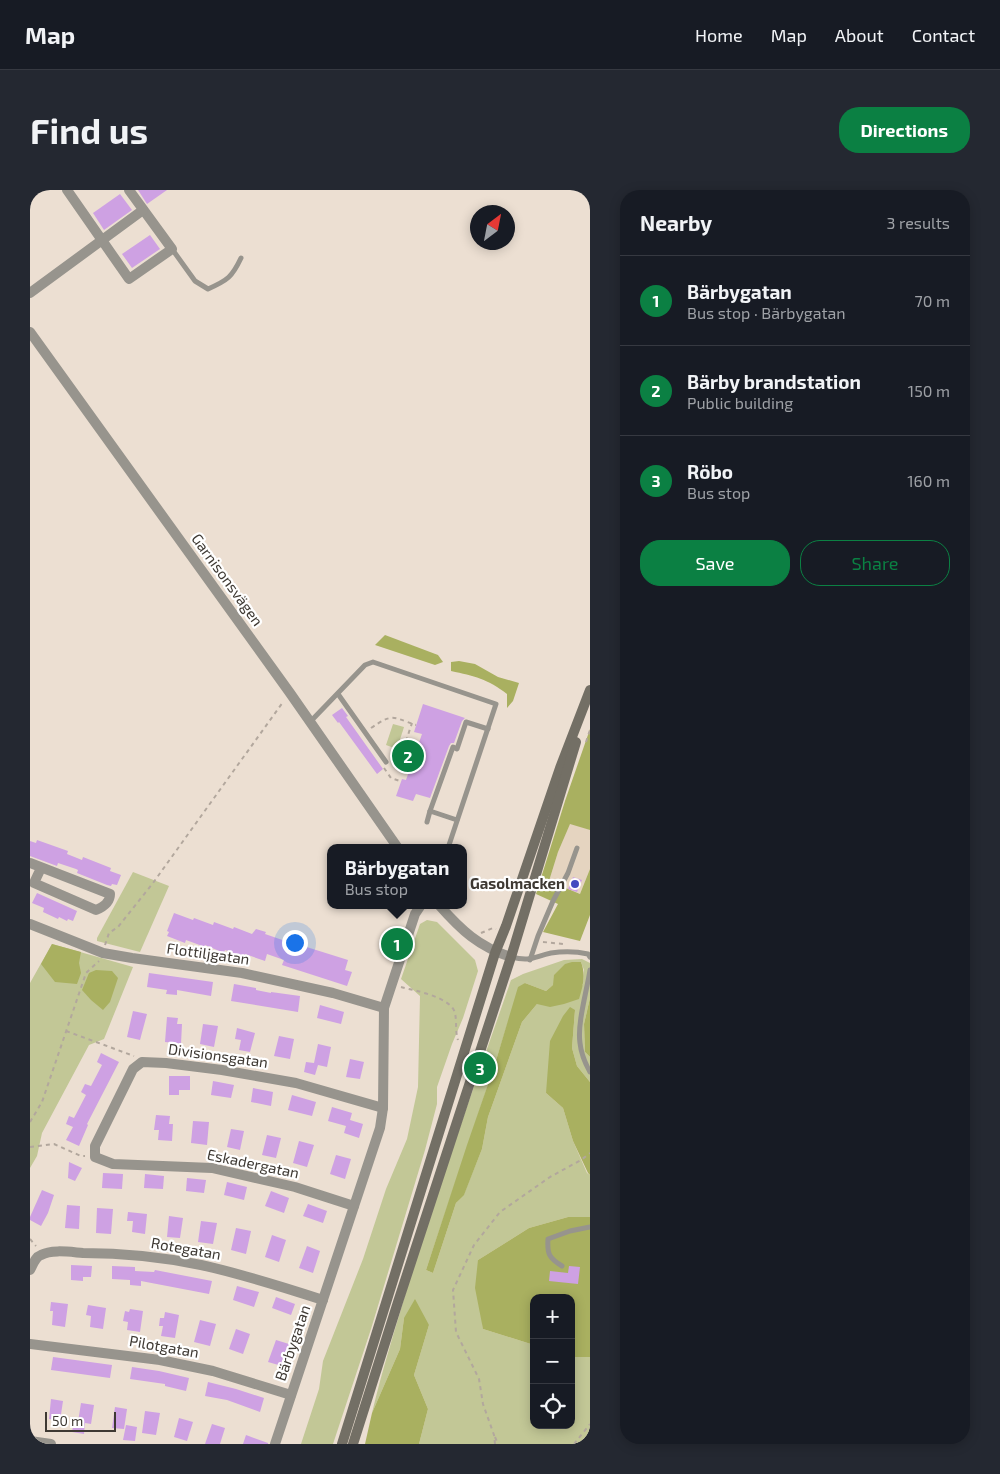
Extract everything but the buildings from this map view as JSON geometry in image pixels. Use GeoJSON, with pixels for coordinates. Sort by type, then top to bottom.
{"type":"FeatureCollection","features":[{"type":"Feature","properties":{"kind":"main road"},"geometry":{"type":"LineString","coordinates":[[342,1444],[495,952],[506,926],[560,768],[590,690]]}},
{"type":"Feature","properties":{"kind":"main road"},"geometry":{"type":"LineString","coordinates":[[353,1444],[510,957],[590,698]]}},
{"type":"Feature","properties":{"kind":"street"},"geometry":{"type":"LineString","coordinates":[[67,190],[129,279],[172,249],[129,190]]}},
{"type":"Feature","properties":{"kind":"street"},"geometry":{"type":"LineString","coordinates":[[30,293],[143,210]]}},
{"type":"Feature","properties":{"kind":"street","name":"Garnisonsvägen"},"geometry":{"type":"LineString","coordinates":[[30,332],[290,693],[395,844]]}},
{"type":"Feature","properties":{"kind":"street"},"geometry":{"type":"LineString","coordinates":[[30,863],[110,894],[110,898],[104,907],[96,910],[31,885],[41,868]]}},
{"type":"Feature","properties":{"kind":"street","name":"Bärbygatan"},"geometry":{"type":"LineString","coordinates":[[275,1444],[380,1128],[383,1108],[384,1008],[414,914],[418,909]]}},
{"type":"Feature","properties":{"kind":"street"},"geometry":{"type":"LineString","coordinates":[[442,909],[470,937],[495,952],[510,957]]}},
{"type":"Feature","properties":{"kind":"street","name":"Flottiljgatan"},"geometry":{"type":"LineString","coordinates":[[30,924],[103,953],[242,973],[332,993],[384,1008]]}},
{"type":"Feature","properties":{"kind":"street"},"geometry":{"type":"LineString","coordinates":[[95,1157],[95,1146],[133,1069],[142,1062]]}},
{"type":"Feature","properties":{"kind":"street","name":"Divisionsgatan"},"geometry":{"type":"LineString","coordinates":[[142,1062],[222,1070],[296,1083],[383,1108]]}},
{"type":"Feature","properties":{"kind":"street","name":"Eskadergatan"},"geometry":{"type":"LineString","coordinates":[[95,1157],[114,1164],[212,1168],[295,1188],[354,1206]]}},
{"type":"Feature","properties":{"kind":"street","name":"Rotegatan"},"geometry":{"type":"LineString","coordinates":[[30,1270],[36,1258],[41,1254],[54,1252],[142,1256],[200,1265],[254,1278],[323,1300]]}},
{"type":"Feature","properties":{"kind":"street","name":"Pilotgatan"},"geometry":{"type":"LineString","coordinates":[[30,1344],[160,1360],[213,1371],[291,1394]]}},
{"type":"Feature","properties":{"kind":"street"},"geometry":{"type":"LineString","coordinates":[[30,1441],[51,1444]]}},
{"type":"Feature","properties":{"kind":"lane"},"geometry":{"type":"LineString","coordinates":[[172,249],[195,281],[208,289],[225,281],[234,272],[241,258]]}},
{"type":"Feature","properties":{"kind":"lane"},"geometry":{"type":"LineString","coordinates":[[310,722],[365,665],[372,662],[496,704],[449,844]]}},
{"type":"Feature","properties":{"kind":"lane"},"geometry":{"type":"LineString","coordinates":[[338,694],[386,762]]}},
{"type":"Feature","properties":{"kind":"lane"},"geometry":{"type":"LineString","coordinates":[[427,822],[452,747],[457,749],[466,722],[488,729]]}},
{"type":"Feature","properties":{"kind":"lane"},"geometry":{"type":"LineString","coordinates":[[430,811],[457,820]]}},
{"type":"Feature","properties":{"kind":"lane"},"geometry":{"type":"LineString","coordinates":[[530,960],[538,936],[568,873],[577,848]]}},
{"type":"Feature","properties":{"kind":"lane"},"geometry":{"type":"LineString","coordinates":[[510,957],[530,960],[550,954],[575,951],[589,954]]}},
{"type":"Feature","properties":{"kind":"lane"},"geometry":{"type":"LineString","coordinates":[[590,970],[581,1020],[580,1042],[585,1064],[590,1072]]}},
{"type":"Feature","properties":{"kind":"lane"},"geometry":{"type":"LineString","coordinates":[[562,1266],[554,1260],[548,1251],[548,1239],[570,1231],[590,1227]]}},
{"type":"Feature","properties":{"kind":"path"},"geometry":{"type":"LineString","coordinates":[[30,1122],[42,1102],[86,973],[99,963],[109,933],[118,927],[153,883],[290,693]]}},
{"type":"Feature","properties":{"kind":"path"},"geometry":{"type":"LineString","coordinates":[[365,732],[386,718],[391,717],[416,724]]}},
{"type":"Feature","properties":{"kind":"path"},"geometry":{"type":"LineString","coordinates":[[400,781],[391,778],[383,766],[386,762],[402,753],[412,723]]}},
{"type":"Feature","properties":{"kind":"path"},"geometry":{"type":"LineString","coordinates":[[407,739],[416,742]]}},
{"type":"Feature","properties":{"kind":"path"},"geometry":{"type":"LineString","coordinates":[[402,753],[413,756]]}},
{"type":"Feature","properties":{"kind":"path"},"geometry":{"type":"LineString","coordinates":[[392,984],[448,1002],[454,1010],[457,1023],[455,1033],[458,1040]]}},
{"type":"Feature","properties":{"kind":"path"},"geometry":{"type":"LineString","coordinates":[[66,1030],[138,1057],[142,1062]]}},
{"type":"Feature","properties":{"kind":"path"},"geometry":{"type":"LineString","coordinates":[[30,1147],[54,1144],[81,1156],[95,1157]]}},
{"type":"Feature","properties":{"kind":"path"},"geometry":{"type":"LineString","coordinates":[[497,1444],[483,1404],[479,1379],[456,1332],[453,1290],[474,1245],[500,1212],[550,1177],[590,1153]]}},
{"type":"Feature","properties":{"kind":"path"},"geometry":{"type":"LineString","coordinates":[[574,1444],[590,1424]]}},
{"type":"Feature","properties":{"kind":"shaded area"},"geometry":{"type":"Polygon","coordinates":[[[570,823],[590,830],[590,869],[580,894],[549,881],[570,823]]]}},
{"type":"Feature","properties":{"kind":"green space"},"geometry":{"type":"Polygon","coordinates":[[[385,635],[438,655],[443,662],[435,665],[375,645],[385,635]]]}},
{"type":"Feature","properties":{"kind":"green space"},"geometry":{"type":"Polygon","coordinates":[[[459,661],[475,664],[498,677],[519,683],[513,701],[507,708],[507,694],[500,689],[480,679],[451,671],[451,662],[459,661]]]}},
{"type":"Feature","properties":{"kind":"green space"},"geometry":{"type":"Polygon","coordinates":[[[393,724],[404,727],[397,749],[386,745],[393,724]]]}},
{"type":"Feature","properties":{"kind":"green space"},"geometry":{"type":"Polygon","coordinates":[[[590,729],[590,830],[570,824],[558,852],[549,881],[580,894],[590,869],[590,915],[580,941],[543,932],[558,904],[536,894],[590,729]]]}},
{"type":"Feature","properties":{"kind":"green space"},"geometry":{"type":"Polygon","coordinates":[[[133,872],[169,886],[140,952],[97,941],[133,872]]]}},
{"type":"Feature","properties":{"kind":"green space"},"geometry":{"type":"Polygon","coordinates":[[[427,920],[437,922],[475,960],[478,971],[463,1018],[437,1087],[437,1104],[425,1150],[371,1329],[333,1444],[301,1444],[319,1389],[323,1361],[363,1259],[386,1189],[407,1139],[418,1087],[420,996],[401,979],[420,924],[427,920]]]}},
{"type":"Feature","properties":{"kind":"green space"},"geometry":{"type":"Polygon","coordinates":[[[52,944],[133,967],[104,1039],[89,1045],[42,1133],[37,1156],[30,1168],[30,983],[52,944]]]}},
{"type":"Feature","properties":{"kind":"green space"},"geometry":{"type":"Polygon","coordinates":[[[52,944],[81,952],[79,963],[81,973],[77,984],[55,982],[41,964],[52,944]]]}},
{"type":"Feature","properties":{"kind":"green space"},"geometry":{"type":"Polygon","coordinates":[[[582,959],[590,963],[590,998],[584,1024],[585,1052],[590,1057],[590,1082],[577,1066],[572,1048],[575,1010],[546,1093],[563,1108],[573,1141],[587,1173],[590,1175],[590,1217],[568,1217],[529,1228],[478,1260],[483,1329],[530,1344],[530,1429],[575,1429],[575,1357],[590,1357],[590,1444],[419,1444],[428,1409],[414,1375],[429,1325],[404,1318],[400,1349],[372,1413],[408,1285],[445,1170],[511,980],[564,960],[582,959]],[[581,962],[546,991],[525,983],[508,1022],[426,1270],[433,1273],[456,1203],[464,1194],[482,1149],[488,1117],[522,1022],[537,1004],[583,985],[584,970],[581,962]]]}},
{"type":"Feature","properties":{"kind":"green space"},"geometry":{"type":"Polygon","coordinates":[[[581,962],[583,967],[582,990],[579,999],[550,1007],[537,1004],[522,1022],[488,1117],[482,1149],[464,1195],[456,1203],[433,1273],[426,1270],[495,1064],[518,987],[525,983],[546,991],[553,985],[554,975],[565,964],[581,962]]]}},
{"type":"Feature","properties":{"kind":"green space"},"geometry":{"type":"Polygon","coordinates":[[[96,970],[112,971],[118,978],[110,1002],[103,1010],[82,990],[89,973],[96,970]]]}},
{"type":"Feature","properties":{"kind":"green space"},"geometry":{"type":"Polygon","coordinates":[[[590,998],[590,1057],[585,1052],[584,1024],[590,998]]]}},
{"type":"Feature","properties":{"kind":"green space"},"geometry":{"type":"Polygon","coordinates":[[[570,1007],[575,1010],[572,1048],[577,1066],[590,1082],[590,1175],[573,1141],[563,1108],[546,1093],[550,1041],[570,1007]]]}},
{"type":"Feature","properties":{"kind":"green space"},"geometry":{"type":"Polygon","coordinates":[[[568,1217],[590,1217],[590,1357],[575,1357],[575,1294],[530,1294],[530,1344],[483,1329],[475,1288],[478,1260],[529,1228],[568,1217]]]}},
{"type":"Feature","properties":{"kind":"green space"},"geometry":{"type":"Polygon","coordinates":[[[415,1299],[429,1325],[414,1375],[428,1409],[419,1444],[365,1444],[372,1413],[400,1349],[404,1318],[415,1299]]]}},
{"type":"Feature","properties":{"kind":"place","name":"Bärby brandstation"},"geometry":{"type":"Point","coordinates":[408,756]}},
{"type":"Feature","properties":{"kind":"place","name":"Gasolmacken"},"geometry":{"type":"Point","coordinates":[575,884]}},
{"type":"Feature","properties":{"kind":"place","name":"Bärbygatan"},"geometry":{"type":"Point","coordinates":[397,944]}},
{"type":"Feature","properties":{"kind":"place","name":"Röbo"},"geometry":{"type":"Point","coordinates":[480,1068]}}]}
